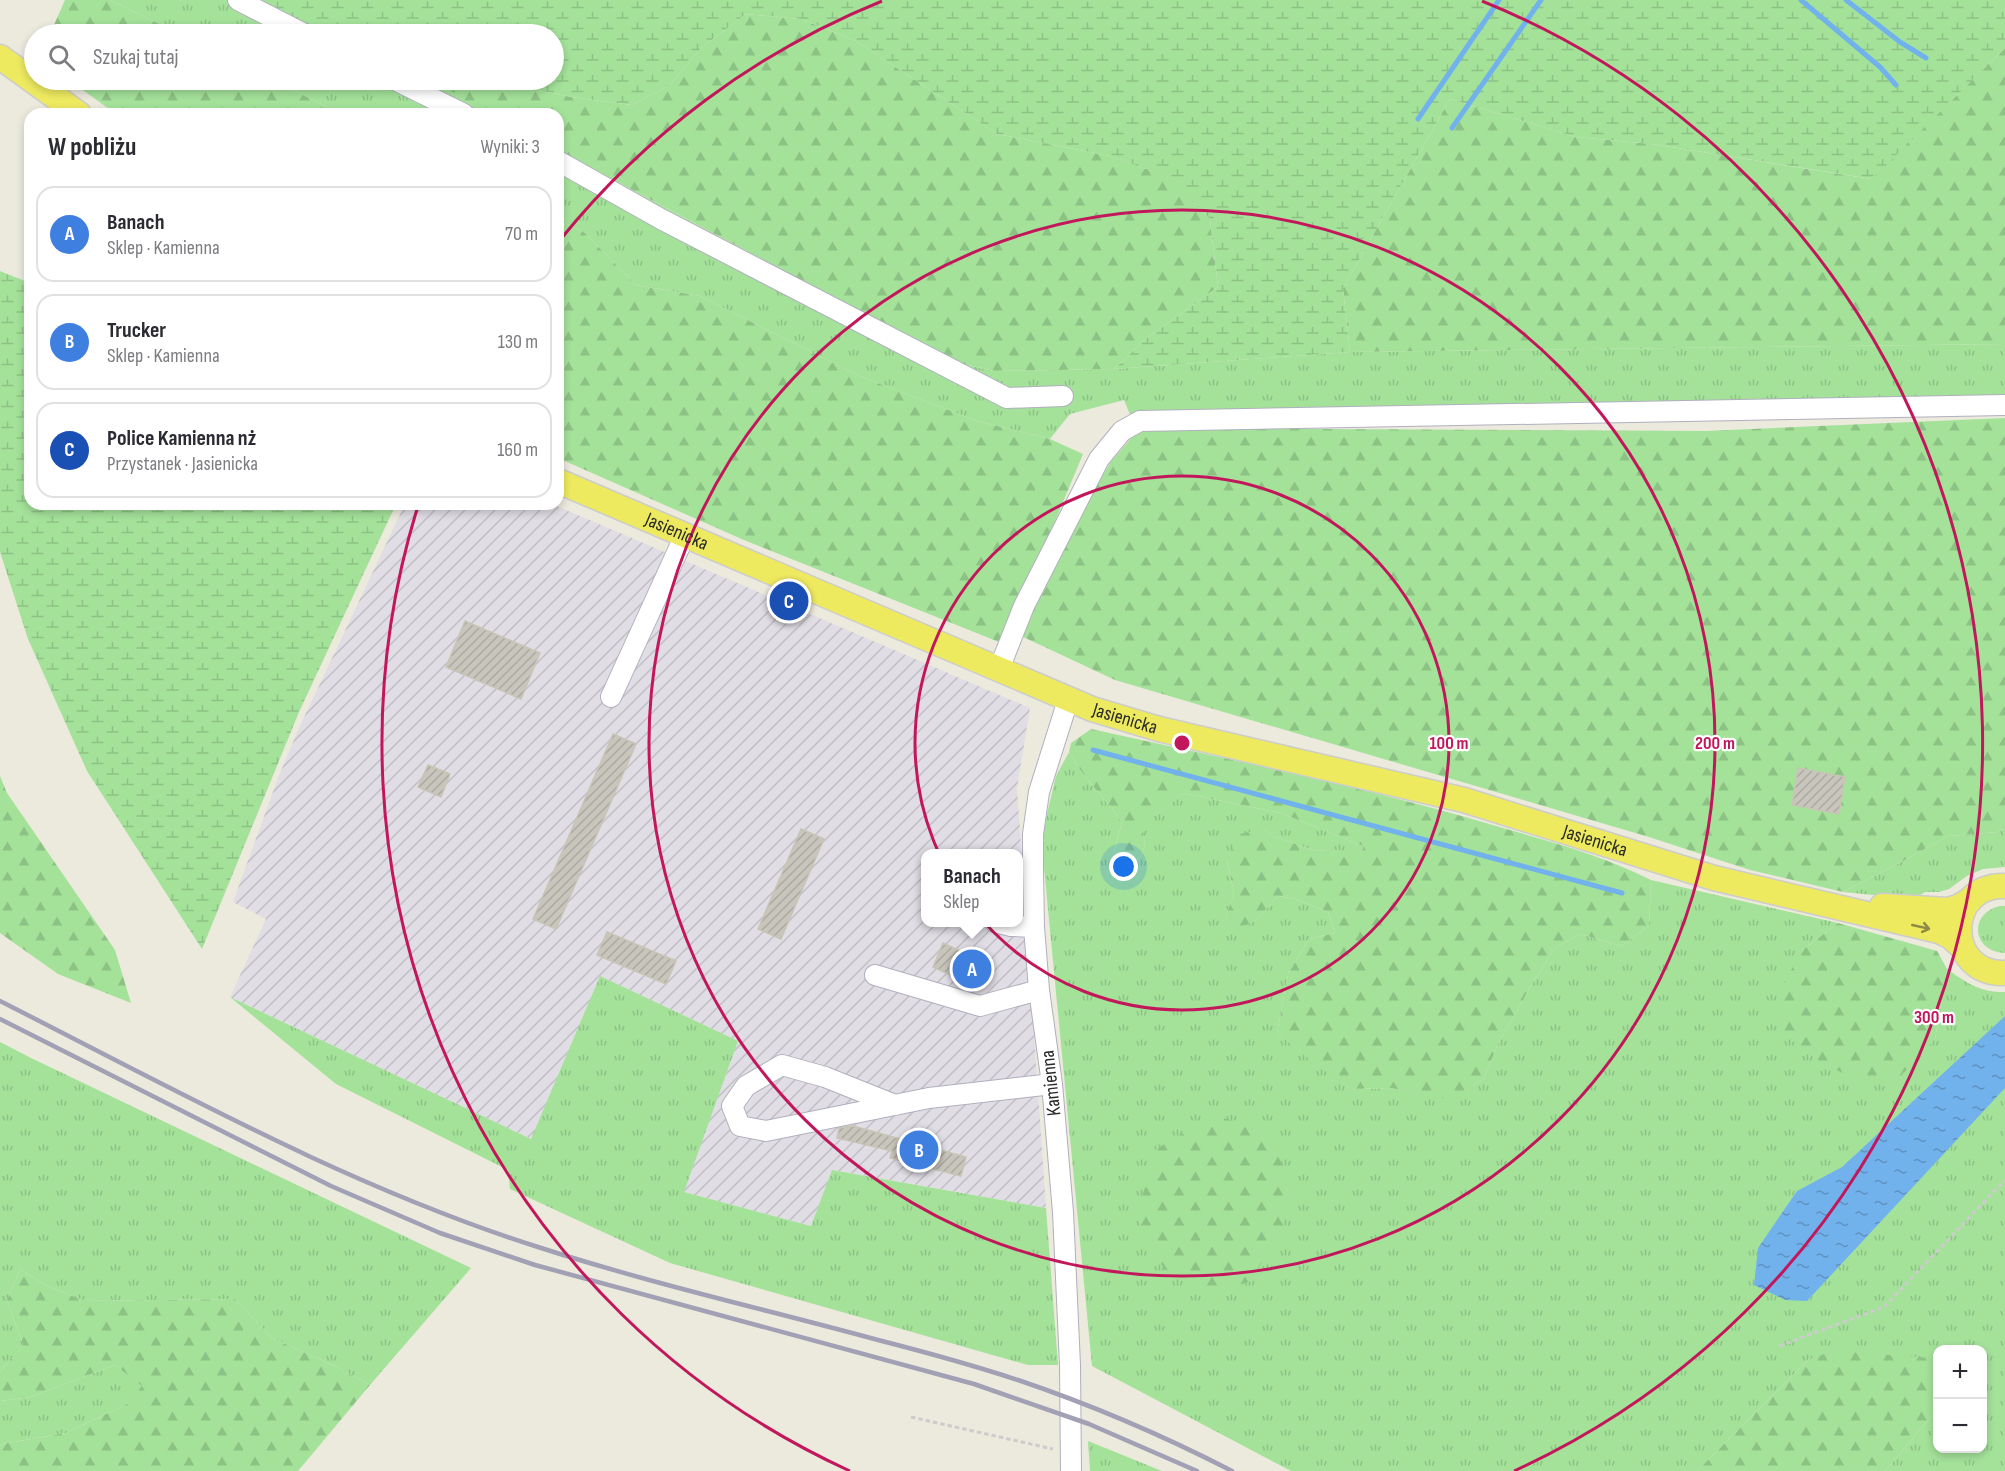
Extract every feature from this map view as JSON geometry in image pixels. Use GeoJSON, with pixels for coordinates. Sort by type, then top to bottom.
{"type":"FeatureCollection","features":[{"type":"Feature","properties":{"kind":"main road"},"geometry":{"type":"LineString","coordinates":[[0,57],[24,74]]}},
{"type":"Feature","properties":{"kind":"main road"},"geometry":{"type":"LineString","coordinates":[[46,90],[71,108]]}},
{"type":"Feature","properties":{"kind":"main road","name":"Jasienicka"},"geometry":{"type":"LineString","coordinates":[[564,484],[1068,700],[1115,717],[1464,800],[1714,878],[1939,931],[1951,937],[1979,966],[1989,971],[2005,973]]}},
{"type":"Feature","properties":{"kind":"main road","name":"Jasienicka"},"geometry":{"type":"LineString","coordinates":[[1823,903],[1947,910],[1958,907],[1985,889],[2005,886]]}},
{"type":"Feature","properties":{"kind":"main road"},"geometry":{"type":"LineString","coordinates":[[1962,947],[1959,922],[1970,900]]}},
{"type":"Feature","properties":{"kind":"street"},"geometry":{"type":"LineString","coordinates":[[238,0],[285,24]]}},
{"type":"Feature","properties":{"kind":"street"},"geometry":{"type":"LineString","coordinates":[[415,90],[452,108]]}},
{"type":"Feature","properties":{"kind":"street"},"geometry":{"type":"LineString","coordinates":[[564,164],[661,219],[1007,398],[1063,396]]}},
{"type":"Feature","properties":{"kind":"street"},"geometry":{"type":"LineString","coordinates":[[999,669],[1024,606],[1099,459],[1122,431],[1140,421],[2005,405]]}},
{"type":"Feature","properties":{"kind":"street"},"geometry":{"type":"LineString","coordinates":[[611,697],[685,535]]}},
{"type":"Feature","properties":{"kind":"street","name":"Kamienna"},"geometry":{"type":"LineString","coordinates":[[1068,700],[1039,792],[1034,834],[1034,927],[1039,990],[1052,1084],[1063,1212],[1070,1365],[1070,1462]]}},
{"type":"Feature","properties":{"kind":"street"},"geometry":{"type":"LineString","coordinates":[[1023,927],[1034,927]]}},
{"type":"Feature","properties":{"kind":"street"},"geometry":{"type":"LineString","coordinates":[[874,975],[980,1006],[1039,990]]}},
{"type":"Feature","properties":{"kind":"street"},"geometry":{"type":"LineString","coordinates":[[895,1105],[825,1077],[782,1065],[747,1086],[732,1106],[740,1126],[766,1131],[895,1105],[929,1098],[1052,1084]]}},
{"type":"Feature","properties":{"kind":"path"},"geometry":{"type":"LineString","coordinates":[[1779,1346],[1884,1307],[2005,1180]]}},
{"type":"Feature","properties":{"kind":"path"},"geometry":{"type":"LineString","coordinates":[[911,1417],[1070,1462]]}},
{"type":"Feature","properties":{"kind":"shaded area"},"geometry":{"type":"Polygon","coordinates":[[[564,509],[1030,708],[1017,788],[1021,849],[921,849],[921,927],[1023,927],[1023,875],[1046,1208],[833,1170],[811,1226],[683,1192],[738,1041],[601,977],[531,1139],[230,997],[266,919],[233,902],[298,730],[402,510],[564,509]]]}},
{"type":"Feature","properties":{"kind":"green space"},"geometry":{"type":"Polygon","coordinates":[[[65,0],[110,0],[159,24],[54,24],[65,0]]]}},
{"type":"Feature","properties":{"kind":"green space"},"geometry":{"type":"Polygon","coordinates":[[[110,0],[257,0],[306,24],[159,24],[110,0]]]}},
{"type":"Feature","properties":{"kind":"green space"},"geometry":{"type":"Polygon","coordinates":[[[257,0],[2005,0],[2005,48],[1872,179],[1652,144],[1576,137],[1450,99],[1343,288],[1350,352],[1114,369],[1148,337],[1218,287],[1210,219],[1168,177],[1110,156],[997,134],[856,41],[801,19],[746,14],[701,48],[670,85],[632,105],[538,90],[564,90],[564,24],[306,24],[257,0]]]}},
{"type":"Feature","properties":{"kind":"green space"},"geometry":{"type":"Polygon","coordinates":[[[746,14],[801,19],[856,41],[997,134],[1110,156],[1169,177],[1210,219],[1218,287],[1148,337],[1114,369],[995,371],[954,362],[564,153],[564,108],[470,108],[457,101],[455,90],[538,90],[632,105],[670,85],[701,48],[746,14]]]}},
{"type":"Feature","properties":{"kind":"green space"},"geometry":{"type":"Polygon","coordinates":[[[2005,48],[2005,344],[1350,352],[1343,288],[1450,99],[1576,137],[1652,144],[1871,179],[2005,48]]]}},
{"type":"Feature","properties":{"kind":"green space"},"geometry":{"type":"Polygon","coordinates":[[[83,90],[293,90],[330,108],[108,108],[83,90]]]}},
{"type":"Feature","properties":{"kind":"green space"},"geometry":{"type":"Polygon","coordinates":[[[293,90],[434,90],[470,108],[330,108],[293,90]]]}},
{"type":"Feature","properties":{"kind":"green space"},"geometry":{"type":"Polygon","coordinates":[[[434,90],[455,90],[457,101],[434,90]]]}},
{"type":"Feature","properties":{"kind":"green space"},"geometry":{"type":"Polygon","coordinates":[[[564,153],[953,362],[995,371],[1114,369],[1350,352],[2005,344],[2005,396],[1131,417],[1124,400],[1070,414],[1050,439],[977,421],[857,375],[700,296],[636,285],[584,232],[564,223],[564,153]]]}},
{"type":"Feature","properties":{"kind":"green space"},"geometry":{"type":"Polygon","coordinates":[[[564,223],[584,232],[636,285],[700,296],[857,375],[977,421],[1050,439],[1083,454],[1004,644],[744,540],[564,461],[564,223]]]}},
{"type":"Feature","properties":{"kind":"green space"},"geometry":{"type":"Polygon","coordinates":[[[0,271],[24,281],[24,510],[393,510],[299,712],[202,949],[87,771],[28,639],[0,552],[0,271]]]}},
{"type":"Feature","properties":{"kind":"green space"},"geometry":{"type":"Polygon","coordinates":[[[2005,418],[2005,827],[1998,832],[1948,836],[1843,892],[1750,870],[1649,837],[1115,680],[1019,635],[1052,561],[1110,463],[1140,428],[1706,431],[2005,418]]]}},
{"type":"Feature","properties":{"kind":"green space"},"geometry":{"type":"Polygon","coordinates":[[[1091,729],[1396,798],[1594,856],[1651,880],[1649,926],[1621,946],[1580,934],[1555,948],[1498,1044],[1484,1078],[1453,1100],[1391,1088],[1351,1089],[1277,1033],[1288,974],[1309,939],[1335,933],[1328,912],[1295,899],[1278,896],[1254,922],[1233,929],[1225,918],[1234,893],[1227,860],[1240,834],[1263,829],[1276,837],[1315,851],[1337,850],[1361,858],[1363,846],[1281,813],[1184,793],[1142,826],[1143,851],[1133,864],[1124,863],[1114,853],[1122,822],[1081,771],[1069,752],[1071,743],[1091,729]]]}},
{"type":"Feature","properties":{"kind":"green space"},"geometry":{"type":"Polygon","coordinates":[[[1069,752],[1081,771],[1122,822],[1114,852],[1133,864],[1143,851],[1144,837],[1141,826],[1184,793],[1281,813],[1363,846],[1361,859],[1337,850],[1315,851],[1276,837],[1263,829],[1227,861],[1234,893],[1225,918],[1254,922],[1278,896],[1295,899],[1328,912],[1335,933],[1309,939],[1288,974],[1277,1033],[1351,1089],[1391,1088],[1453,1099],[1484,1078],[1498,1044],[1555,948],[1580,934],[1621,946],[1649,926],[1651,880],[1838,923],[1801,951],[1935,1039],[1947,969],[1981,989],[2005,992],[2005,1471],[1885,1471],[1933,1415],[1933,1453],[1987,1453],[1987,1345],[1933,1345],[1933,1359],[1809,1359],[1697,1471],[1291,1471],[1092,1366],[1042,847],[1056,776],[1069,752]]]}},
{"type":"Feature","properties":{"kind":"green space"},"geometry":{"type":"Polygon","coordinates":[[[0,776],[7,793],[115,950],[131,1003],[58,974],[0,933],[0,776]]]}},
{"type":"Feature","properties":{"kind":"green space"},"geometry":{"type":"Polygon","coordinates":[[[2005,827],[2005,867],[1983,869],[1967,876],[1949,889],[1925,892],[1914,899],[1843,892],[1948,836],[1998,832],[2005,827]]]}},
{"type":"Feature","properties":{"kind":"green space"},"geometry":{"type":"Polygon","coordinates":[[[2000,906],[2005,906],[2005,953],[1994,951],[1986,946],[1980,940],[1978,932],[1983,916],[2000,906]]]}},
{"type":"Feature","properties":{"kind":"green space"},"geometry":{"type":"Polygon","coordinates":[[[1838,923],[1937,951],[1947,969],[1935,1039],[1896,1081],[1861,1082],[1822,1063],[1780,1031],[1784,984],[1801,951],[1838,923]]]}},
{"type":"Feature","properties":{"kind":"green space"},"geometry":{"type":"Polygon","coordinates":[[[600,976],[738,1041],[684,1192],[811,1226],[832,1170],[1046,1208],[1058,1365],[1028,1365],[670,1263],[510,1189],[508,1170],[336,1084],[230,997],[531,1139],[600,976]]]}},
{"type":"Feature","properties":{"kind":"green space"},"geometry":{"type":"Polygon","coordinates":[[[0,1042],[471,1268],[370,1385],[335,1366],[272,1338],[235,1299],[85,1301],[47,1286],[20,1269],[7,1300],[23,1345],[0,1372],[0,1042]]]}},
{"type":"Feature","properties":{"kind":"green space"},"geometry":{"type":"Polygon","coordinates":[[[1215,1115],[1268,1133],[1295,1194],[1278,1234],[1251,1281],[1212,1294],[1164,1269],[1136,1217],[1156,1149],[1215,1115]]]}},
{"type":"Feature","properties":{"kind":"green space"},"geometry":{"type":"Polygon","coordinates":[[[20,1269],[47,1286],[85,1301],[235,1299],[272,1338],[335,1366],[370,1385],[298,1471],[0,1471],[0,1446],[2,1444],[66,1433],[127,1404],[142,1386],[115,1365],[30,1397],[0,1401],[0,1372],[23,1345],[7,1300],[20,1269]]]}},
{"type":"Feature","properties":{"kind":"green space"},"geometry":{"type":"Polygon","coordinates":[[[1834,1351],[1933,1358],[1933,1415],[1885,1471],[1697,1471],[1809,1359],[1834,1351]]]}},
{"type":"Feature","properties":{"kind":"green space"},"geometry":{"type":"Polygon","coordinates":[[[115,1365],[143,1386],[127,1404],[66,1433],[0,1446],[0,1401],[30,1397],[115,1365]]]}},
{"type":"Feature","properties":{"kind":"green space"},"geometry":{"type":"Polygon","coordinates":[[[1088,1441],[1162,1471],[1090,1471],[1088,1441]]]}},
{"type":"Feature","properties":{"kind":"water"},"geometry":{"type":"Polygon","coordinates":[[[2005,1016],[2005,1088],[1807,1301],[1785,1300],[1754,1285],[1758,1248],[1797,1191],[1842,1167],[2005,1016]]]}},
{"type":"Feature","properties":{"kind":"building"},"geometry":{"type":"Polygon","coordinates":[[[465,621],[540,653],[521,699],[446,667],[465,621]]]}},
{"type":"Feature","properties":{"kind":"building"},"geometry":{"type":"Polygon","coordinates":[[[613,734],[636,744],[556,929],[533,919],[613,734]]]}},
{"type":"Feature","properties":{"kind":"building"},"geometry":{"type":"Polygon","coordinates":[[[428,765],[450,774],[441,797],[418,787],[428,765]]]}},
{"type":"Feature","properties":{"kind":"building"},"geometry":{"type":"Polygon","coordinates":[[[1798,768],[1845,777],[1839,814],[1792,805],[1798,768]]]}},
{"type":"Feature","properties":{"kind":"building"},"geometry":{"type":"Polygon","coordinates":[[[801,829],[824,839],[781,939],[758,929],[801,829]]]}},
{"type":"Feature","properties":{"kind":"building"},"geometry":{"type":"Polygon","coordinates":[[[607,932],[676,961],[666,984],[597,955],[607,932]]]}},
{"type":"Feature","properties":{"kind":"building"},"geometry":{"type":"Polygon","coordinates":[[[943,943],[988,964],[977,987],[933,967],[943,943]]]}},
{"type":"Feature","properties":{"kind":"building"},"geometry":{"type":"Polygon","coordinates":[[[853,1126],[966,1157],[961,1176],[890,1158],[892,1151],[837,1138],[839,1128],[853,1126]]]}},
{"type":"Feature","properties":{"kind":"waterway"},"geometry":{"type":"LineString","coordinates":[[1418,119],[1499,0]]}},
{"type":"Feature","properties":{"kind":"waterway"},"geometry":{"type":"LineString","coordinates":[[1452,128],[1541,0]]}},
{"type":"Feature","properties":{"kind":"waterway"},"geometry":{"type":"LineString","coordinates":[[1801,0],[1880,67],[1896,85]]}},
{"type":"Feature","properties":{"kind":"waterway"},"geometry":{"type":"LineString","coordinates":[[1846,0],[1900,42],[1926,58]]}},
{"type":"Feature","properties":{"kind":"waterway"},"geometry":{"type":"LineString","coordinates":[[1093,750],[1622,893]]}},
{"type":"Feature","properties":{"kind":"railway"},"geometry":{"type":"LineString","coordinates":[[0,1001],[264,1135],[399,1196],[468,1223],[622,1272],[931,1354],[1018,1380],[1127,1422],[1232,1471]]}},
{"type":"Feature","properties":{"kind":"railway"},"geometry":{"type":"LineString","coordinates":[[0,1019],[331,1186],[440,1233],[535,1265],[974,1384],[1089,1424],[1197,1471]]}},
{"type":"Feature","properties":{"kind":"place","name":"Police Kamienna nż"},"geometry":{"type":"Point","coordinates":[789,601]}},
{"type":"Feature","properties":{"kind":"place","name":"Banach"},"geometry":{"type":"Point","coordinates":[972,969]}},
{"type":"Feature","properties":{"kind":"place","name":"Trucker"},"geometry":{"type":"Point","coordinates":[919,1150]}}]}
